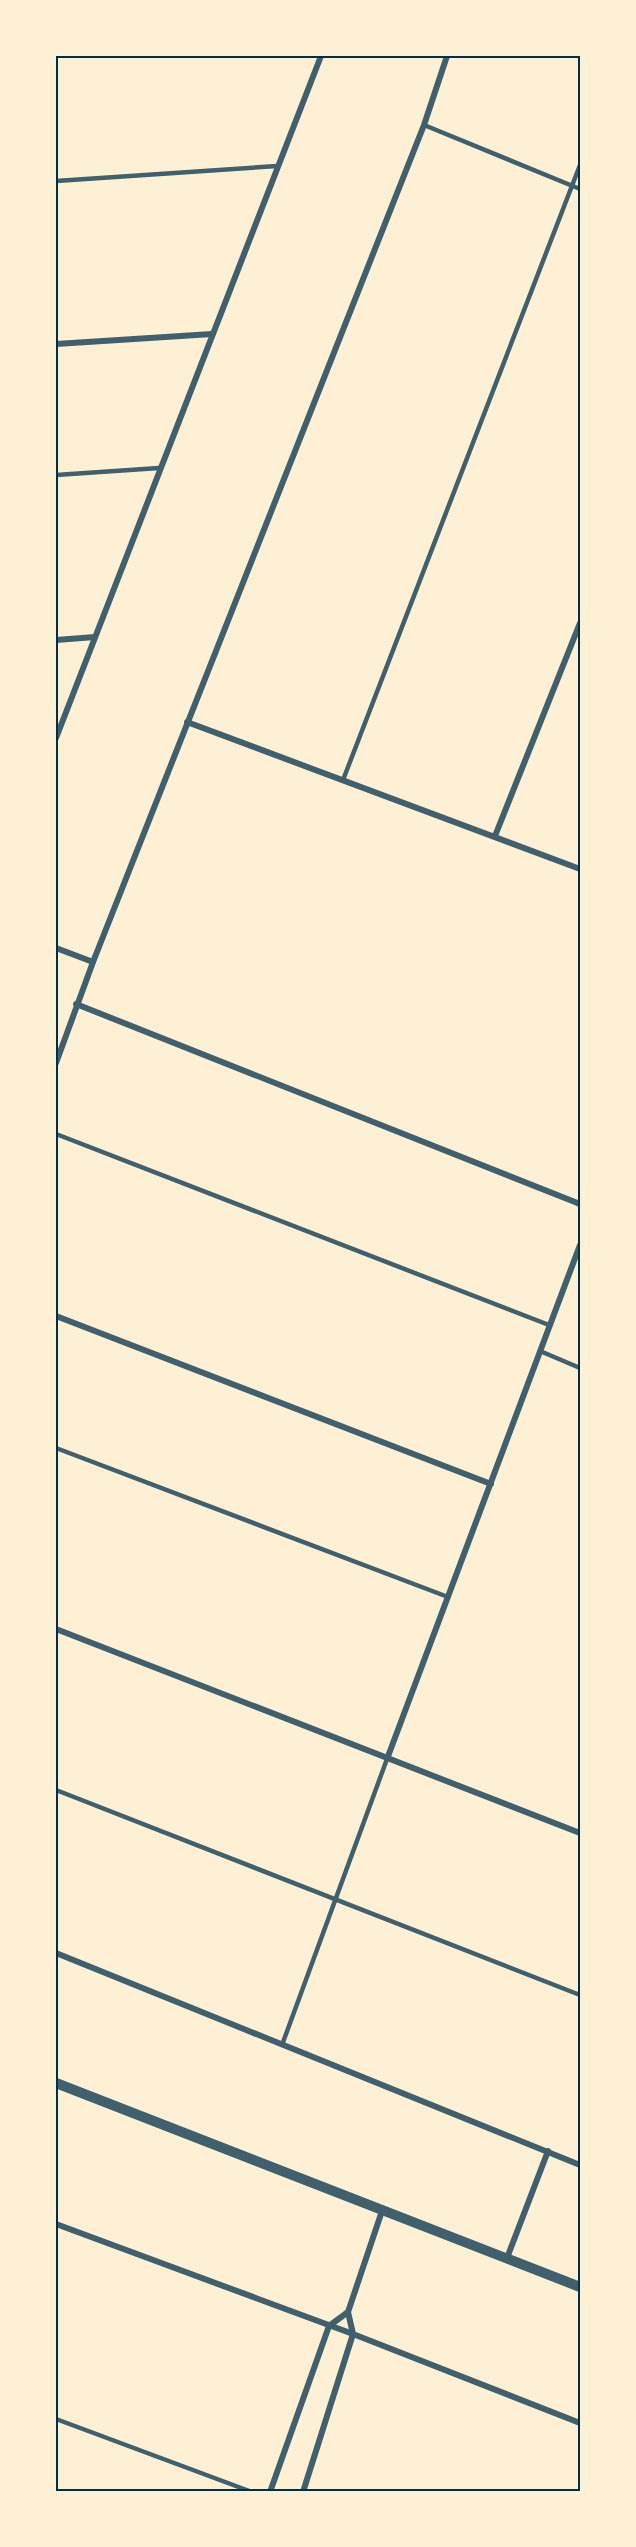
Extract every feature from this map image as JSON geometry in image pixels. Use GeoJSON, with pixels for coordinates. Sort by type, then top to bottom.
{"type":"FeatureCollection","features":[{"type":"Feature","properties":{"kind":"street"},"geometry":{"type":"LineString","coordinates":[[56,738],[321,56]]}},
{"type":"Feature","properties":{"kind":"street"},"geometry":{"type":"LineString","coordinates":[[56,1063],[76,1004],[424,125],[447,56]]}},
{"type":"Feature","properties":{"kind":"street"},"geometry":{"type":"LineString","coordinates":[[56,345],[212,334]]}},
{"type":"Feature","properties":{"kind":"street"},"geometry":{"type":"LineString","coordinates":[[495,836],[580,623]]}},
{"type":"Feature","properties":{"kind":"street"},"geometry":{"type":"LineString","coordinates":[[56,640],[95,637]]}},
{"type":"Feature","properties":{"kind":"street"},"geometry":{"type":"LineString","coordinates":[[187,722],[580,869]]}},
{"type":"Feature","properties":{"kind":"street"},"geometry":{"type":"LineString","coordinates":[[56,948],[93,962]]}},
{"type":"Feature","properties":{"kind":"street"},"geometry":{"type":"LineString","coordinates":[[76,1004],[580,1204]]}},
{"type":"Feature","properties":{"kind":"street"},"geometry":{"type":"LineString","coordinates":[[387,1759],[580,1245]]}},
{"type":"Feature","properties":{"kind":"street"},"geometry":{"type":"LineString","coordinates":[[56,1316],[490,1484]]}},
{"type":"Feature","properties":{"kind":"street"},"geometry":{"type":"LineString","coordinates":[[56,1629],[580,1833]]}},
{"type":"Feature","properties":{"kind":"street"},"geometry":{"type":"LineString","coordinates":[[56,1953],[580,2165]]}},
{"type":"Feature","properties":{"kind":"street"},"geometry":{"type":"LineString","coordinates":[[56,2083],[580,2287]]}},
{"type":"Feature","properties":{"kind":"street"},"geometry":{"type":"LineString","coordinates":[[507,2258],[548,2151]]}},
{"type":"Feature","properties":{"kind":"street"},"geometry":{"type":"LineString","coordinates":[[303,2492],[353,2334],[348,2312],[382,2211]]}},
{"type":"Feature","properties":{"kind":"street"},"geometry":{"type":"LineString","coordinates":[[56,2224],[353,2334],[580,2423]]}},
{"type":"Feature","properties":{"kind":"street"},"geometry":{"type":"LineString","coordinates":[[270,2492],[329,2326],[348,2312]]}},
{"type":"Feature","properties":{"kind":"lane"},"geometry":{"type":"LineString","coordinates":[[424,125],[580,189]]}},
{"type":"Feature","properties":{"kind":"lane"},"geometry":{"type":"LineString","coordinates":[[343,780],[580,165]]}},
{"type":"Feature","properties":{"kind":"lane"},"geometry":{"type":"LineString","coordinates":[[56,182],[278,166]]}},
{"type":"Feature","properties":{"kind":"lane"},"geometry":{"type":"LineString","coordinates":[[56,475],[159,468]]}},
{"type":"Feature","properties":{"kind":"lane"},"geometry":{"type":"LineString","coordinates":[[56,1134],[549,1325]]}},
{"type":"Feature","properties":{"kind":"lane"},"geometry":{"type":"LineString","coordinates":[[540,1351],[580,1368]]}},
{"type":"Feature","properties":{"kind":"lane"},"geometry":{"type":"LineString","coordinates":[[56,1448],[448,1597]]}},
{"type":"Feature","properties":{"kind":"lane"},"geometry":{"type":"LineString","coordinates":[[282,2044],[387,1759]]}},
{"type":"Feature","properties":{"kind":"lane"},"geometry":{"type":"LineString","coordinates":[[56,1790],[580,1995]]}},
{"type":"Feature","properties":{"kind":"lane"},"geometry":{"type":"LineString","coordinates":[[56,2419],[252,2492]]}}]}
